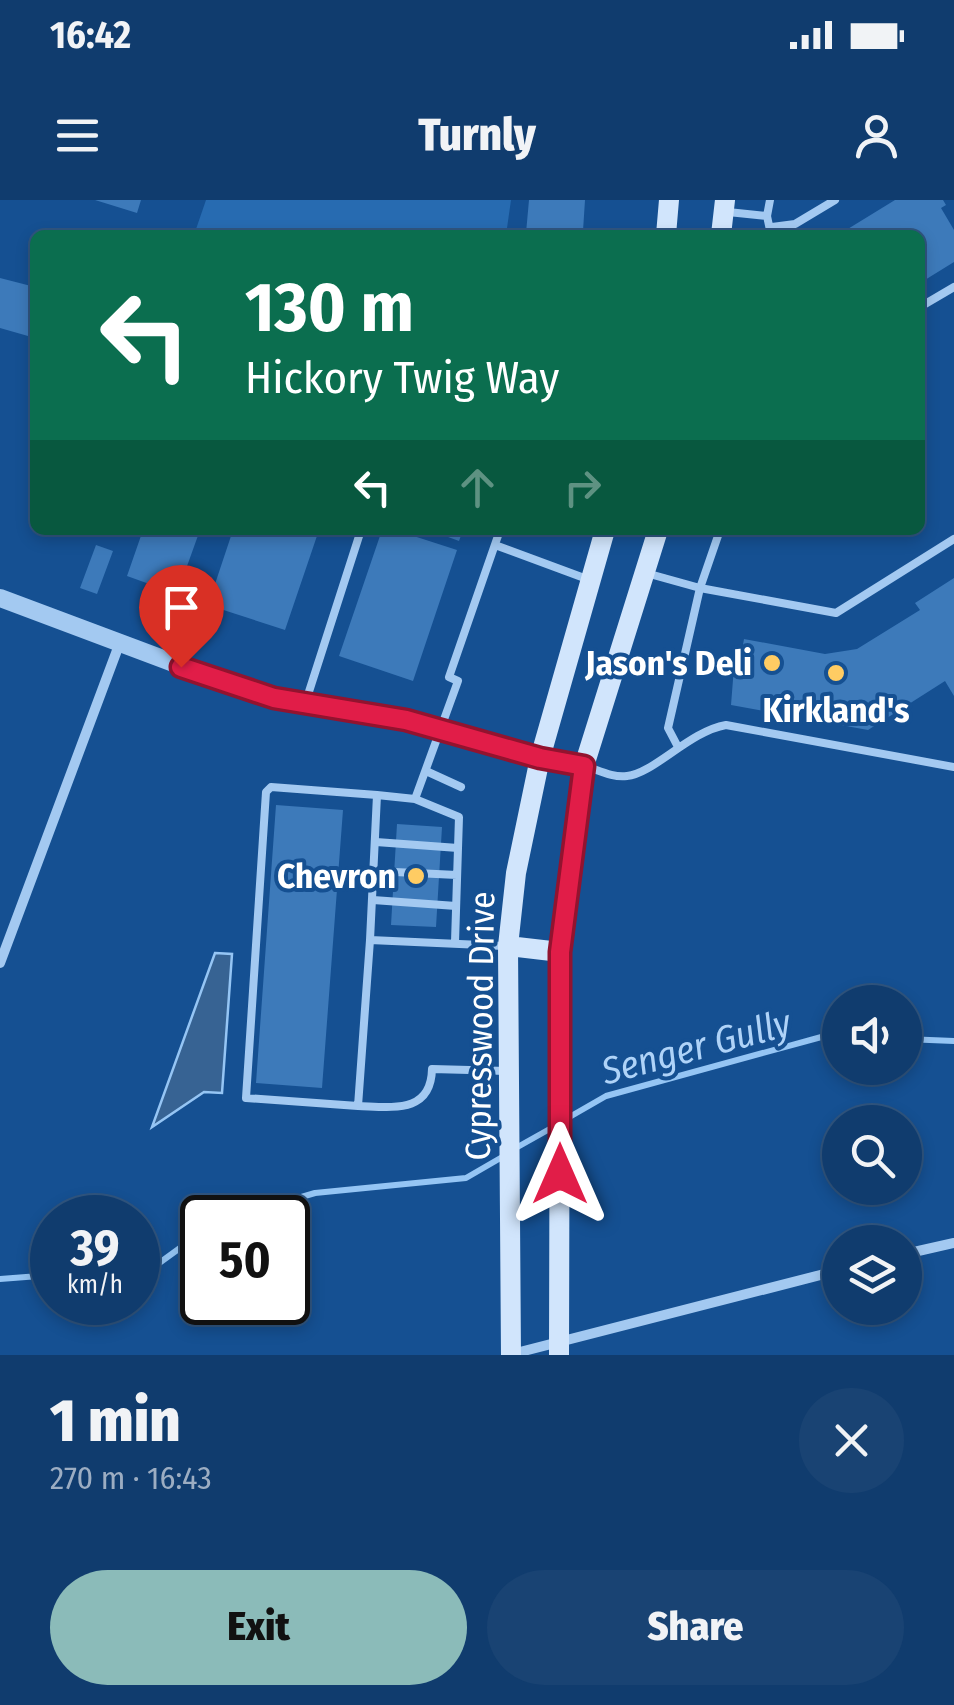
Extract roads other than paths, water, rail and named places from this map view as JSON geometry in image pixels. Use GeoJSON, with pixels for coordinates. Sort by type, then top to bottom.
{"type":"FeatureCollection","features":[{"type":"Feature","properties":{"kind":"main road"},"geometry":{"type":"LineString","coordinates":[[666,230],[669,200]]}},
{"type":"Feature","properties":{"kind":"main road","name":"Cypresswood Drive"},"geometry":{"type":"LineString","coordinates":[[509,1355],[508,946],[516,874],[540,758],[604,535]]}},
{"type":"Feature","properties":{"kind":"main road"},"geometry":{"type":"LineString","coordinates":[[560,1348],[560,952],[584,766],[657,535]]}},
{"type":"Feature","properties":{"kind":"main road"},"geometry":{"type":"LineString","coordinates":[[508,946],[560,952]]}},
{"type":"Feature","properties":{"kind":"street"},"geometry":{"type":"LineString","coordinates":[[0,598],[244,689],[305,704],[406,720],[540,758],[584,766]]}},
{"type":"Feature","properties":{"kind":"street"},"geometry":{"type":"LineString","coordinates":[[0,963],[119,644]]}},
{"type":"Feature","properties":{"kind":"street"},"geometry":{"type":"LineString","coordinates":[[922,1250],[954,1243]]}},
{"type":"Feature","properties":{"kind":"street"},"geometry":{"type":"LineString","coordinates":[[509,1355],[560,1348],[822,1275]]}},
{"type":"Feature","properties":{"kind":"lane"},"geometry":{"type":"LineString","coordinates":[[770,200],[771,230]]}},
{"type":"Feature","properties":{"kind":"lane"},"geometry":{"type":"LineString","coordinates":[[774,230],[794,224],[835,200]]}},
{"type":"Feature","properties":{"kind":"lane"},"geometry":{"type":"LineString","coordinates":[[724,206],[768,216]]}},
{"type":"Feature","properties":{"kind":"lane"},"geometry":{"type":"LineString","coordinates":[[925,305],[954,287]]}},
{"type":"Feature","properties":{"kind":"lane"},"geometry":{"type":"LineString","coordinates":[[305,704],[359,535]]}},
{"type":"Feature","properties":{"kind":"lane"},"geometry":{"type":"LineString","coordinates":[[415,799],[458,682],[449,677],[498,535]]}},
{"type":"Feature","properties":{"kind":"lane"},"geometry":{"type":"LineString","coordinates":[[678,747],[668,728],[700,588],[718,535]]}},
{"type":"Feature","properties":{"kind":"lane"},"geometry":{"type":"LineString","coordinates":[[646,573],[700,588],[836,613],[954,539]]}},
{"type":"Feature","properties":{"kind":"lane"},"geometry":{"type":"LineString","coordinates":[[495,545],[592,580]]}},
{"type":"Feature","properties":{"kind":"lane"},"geometry":{"type":"LineString","coordinates":[[584,766],[627,776],[636,774],[712,727],[740,725],[954,767]]}},
{"type":"Feature","properties":{"kind":"lane"},"geometry":{"type":"LineString","coordinates":[[426,771],[462,787]]}},
{"type":"Feature","properties":{"kind":"lane"},"geometry":{"type":"LineString","coordinates":[[454,942],[459,817],[415,799],[271,787],[266,792],[246,1098],[398,1108],[422,1099],[432,1088],[432,1069],[508,1071]]}},
{"type":"Feature","properties":{"kind":"lane"},"geometry":{"type":"LineString","coordinates":[[358,1106],[377,795]]}},
{"type":"Feature","properties":{"kind":"lane"},"geometry":{"type":"LineString","coordinates":[[376,842],[458,848]]}},
{"type":"Feature","properties":{"kind":"lane"},"geometry":{"type":"LineString","coordinates":[[374,871],[457,875]]}},
{"type":"Feature","properties":{"kind":"lane"},"geometry":{"type":"LineString","coordinates":[[373,900],[456,906]]}},
{"type":"Feature","properties":{"kind":"lane"},"geometry":{"type":"LineString","coordinates":[[370,940],[508,946]]}},
{"type":"Feature","properties":{"kind":"waterway","name":"Senger Gully"},"geometry":{"type":"LineString","coordinates":[[566,1119],[606,1096],[822,1037]]}},
{"type":"Feature","properties":{"kind":"waterway","name":"Senger Gully"},"geometry":{"type":"LineString","coordinates":[[922,1040],[954,1041]]}},
{"type":"Feature","properties":{"kind":"waterway","name":"Senger Gully"},"geometry":{"type":"LineString","coordinates":[[514,1149],[555,1126]]}},
{"type":"Feature","properties":{"kind":"waterway","name":"Senger Gully"},"geometry":{"type":"LineString","coordinates":[[308,1195],[466,1178],[504,1156]]}},
{"type":"Feature","properties":{"kind":"waterway","name":"Senger Gully"},"geometry":{"type":"LineString","coordinates":[[160,1262],[180,1248]]}},
{"type":"Feature","properties":{"kind":"waterway","name":"Senger Gully"},"geometry":{"type":"LineString","coordinates":[[0,1279],[30,1277]]}},
{"type":"Feature","properties":{"kind":"place","name":"Jason's Deli"},"geometry":{"type":"Point","coordinates":[772,663]}},
{"type":"Feature","properties":{"kind":"place","name":"Kirkland's"},"geometry":{"type":"Point","coordinates":[836,673]}},
{"type":"Feature","properties":{"kind":"place","name":"Chevron"},"geometry":{"type":"Point","coordinates":[416,876]}}]}
